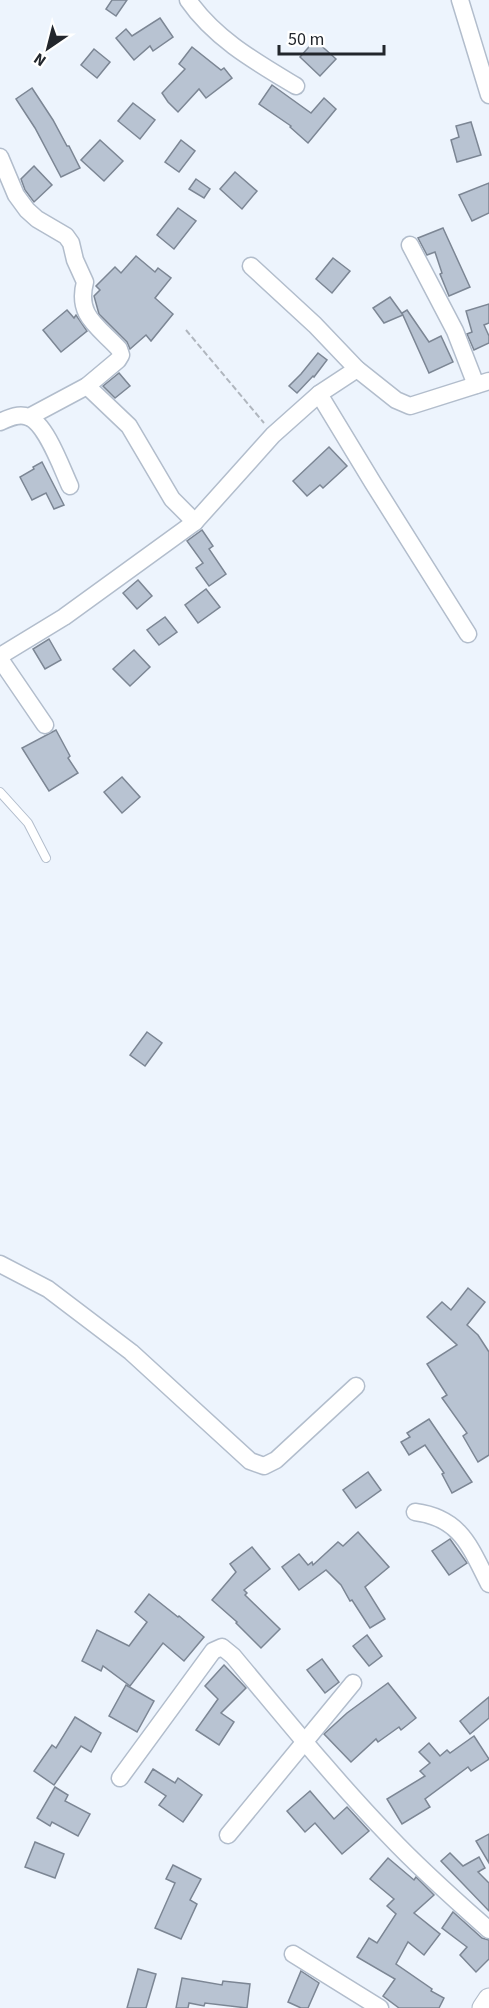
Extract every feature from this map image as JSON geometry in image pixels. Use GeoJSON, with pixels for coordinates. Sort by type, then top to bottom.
{"type":"FeatureCollection","features":[{"type":"Feature","properties":{"kind":"street"},"geometry":{"type":"LineString","coordinates":[[188,0],[196,12],[225,39],[248,57],[296,86]]}},
{"type":"Feature","properties":{"kind":"street"},"geometry":{"type":"LineString","coordinates":[[459,0],[489,95]]}},
{"type":"Feature","properties":{"kind":"street"},"geometry":{"type":"LineString","coordinates":[[0,157],[16,195],[27,210],[37,219],[66,236],[71,243],[75,260],[85,282],[82,295],[88,317],[119,349],[121,355],[87,386],[29,417],[13,416],[0,422]]}},
{"type":"Feature","properties":{"kind":"street"},"geometry":{"type":"LineString","coordinates":[[250,266],[315,326],[357,369],[396,400],[410,406],[483,383],[411,244]]}},
{"type":"Feature","properties":{"kind":"street"},"geometry":{"type":"LineString","coordinates":[[45,725],[0,658],[64,617],[195,522],[273,435],[320,394],[357,369]]}},
{"type":"Feature","properties":{"kind":"street"},"geometry":{"type":"LineString","coordinates":[[87,386],[129,426],[172,499],[195,522]]}},
{"type":"Feature","properties":{"kind":"street"},"geometry":{"type":"LineString","coordinates":[[320,394],[372,483],[468,634]]}},
{"type":"Feature","properties":{"kind":"street"},"geometry":{"type":"LineString","coordinates":[[29,417],[44,430],[70,486]]}},
{"type":"Feature","properties":{"kind":"street"},"geometry":{"type":"LineString","coordinates":[[0,1264],[48,1290],[131,1352],[250,1461],[264,1466],[276,1460],[356,1386]]}},
{"type":"Feature","properties":{"kind":"street"},"geometry":{"type":"LineString","coordinates":[[415,1512],[442,1519],[454,1527],[469,1545],[489,1584]]}},
{"type":"Feature","properties":{"kind":"street"},"geometry":{"type":"LineString","coordinates":[[120,1778],[213,1650],[222,1647],[233,1656],[304,1742],[388,1835],[434,1881],[489,1930]]}},
{"type":"Feature","properties":{"kind":"street"},"geometry":{"type":"LineString","coordinates":[[228,1835],[353,1683]]}},
{"type":"Feature","properties":{"kind":"street"},"geometry":{"type":"LineString","coordinates":[[293,1954],[380,2008]]}},
{"type":"Feature","properties":{"kind":"street"},"geometry":{"type":"LineString","coordinates":[[483,2008],[489,1999]]}},
{"type":"Feature","properties":{"kind":"lane"},"geometry":{"type":"LineString","coordinates":[[0,792],[28,824],[46,858]]}},
{"type":"Feature","properties":{"kind":"path"},"geometry":{"type":"LineString","coordinates":[[186,330],[248,402],[273,435]]}},
{"type":"Feature","properties":{"kind":"building"},"geometry":{"type":"Polygon","coordinates":[[[112,0],[127,0],[116,16],[106,9],[112,0]]]}},
{"type":"Feature","properties":{"kind":"building"},"geometry":{"type":"Polygon","coordinates":[[[160,18],[173,37],[153,51],[150,46],[134,60],[116,38],[126,29],[132,36],[160,18]]]}},
{"type":"Feature","properties":{"kind":"building"},"geometry":{"type":"Polygon","coordinates":[[[315,40],[336,59],[320,76],[300,57],[315,40]]]}},
{"type":"Feature","properties":{"kind":"building"},"geometry":{"type":"Polygon","coordinates":[[[192,47],[221,70],[224,68],[232,78],[206,98],[199,89],[178,112],[162,93],[185,69],[179,64],[192,47]]]}},
{"type":"Feature","properties":{"kind":"building"},"geometry":{"type":"Polygon","coordinates":[[[94,49],[110,62],[97,78],[81,65],[94,49]]]}},
{"type":"Feature","properties":{"kind":"building"},"geometry":{"type":"Polygon","coordinates":[[[272,85],[311,113],[324,98],[336,109],[308,143],[291,126],[259,104],[272,85]]]}},
{"type":"Feature","properties":{"kind":"building"},"geometry":{"type":"Polygon","coordinates":[[[32,88],[69,146],[80,168],[61,177],[35,128],[16,99],[32,88]]]}},
{"type":"Feature","properties":{"kind":"building"},"geometry":{"type":"Polygon","coordinates":[[[133,103],[155,120],[140,139],[118,121],[133,103]]]}},
{"type":"Feature","properties":{"kind":"building"},"geometry":{"type":"Polygon","coordinates":[[[471,122],[481,155],[457,162],[451,140],[459,137],[456,126],[471,122]]]}},
{"type":"Feature","properties":{"kind":"building"},"geometry":{"type":"Polygon","coordinates":[[[100,140],[123,161],[104,181],[81,160],[100,140]]]}},
{"type":"Feature","properties":{"kind":"building"},"geometry":{"type":"Polygon","coordinates":[[[181,140],[195,151],[179,172],[165,162],[181,140]]]}},
{"type":"Feature","properties":{"kind":"building"},"geometry":{"type":"Polygon","coordinates":[[[34,166],[52,185],[34,202],[25,190],[21,179],[34,166]]]}},
{"type":"Feature","properties":{"kind":"building"},"geometry":{"type":"Polygon","coordinates":[[[235,172],[257,191],[242,209],[220,189],[235,172]]]}},
{"type":"Feature","properties":{"kind":"building"},"geometry":{"type":"Polygon","coordinates":[[[196,179],[210,189],[204,198],[189,189],[196,179]]]}},
{"type":"Feature","properties":{"kind":"building"},"geometry":{"type":"Polygon","coordinates":[[[489,183],[489,213],[472,221],[459,195],[489,183]]]}},
{"type":"Feature","properties":{"kind":"building"},"geometry":{"type":"Polygon","coordinates":[[[178,208],[196,221],[174,249],[157,235],[178,208]]]}},
{"type":"Feature","properties":{"kind":"building"},"geometry":{"type":"Polygon","coordinates":[[[443,228],[470,287],[449,296],[440,274],[442,273],[435,252],[427,255],[418,238],[443,228]]]}},
{"type":"Feature","properties":{"kind":"building"},"geometry":{"type":"Polygon","coordinates":[[[136,256],[155,272],[158,268],[171,278],[155,298],[173,314],[151,341],[146,335],[130,349],[127,342],[99,314],[94,296],[100,290],[96,286],[115,267],[121,273],[136,256]]]}},
{"type":"Feature","properties":{"kind":"building"},"geometry":{"type":"Polygon","coordinates":[[[333,258],[350,271],[332,293],[316,279],[333,258]]]}},
{"type":"Feature","properties":{"kind":"building"},"geometry":{"type":"Polygon","coordinates":[[[390,297],[403,315],[384,323],[373,308],[390,297]]]}},
{"type":"Feature","properties":{"kind":"building"},"geometry":{"type":"Polygon","coordinates":[[[489,304],[489,323],[484,325],[489,336],[489,343],[474,350],[467,334],[472,332],[466,311],[489,304]]]}},
{"type":"Feature","properties":{"kind":"building"},"geometry":{"type":"Polygon","coordinates":[[[67,310],[74,318],[76,315],[87,331],[61,352],[43,330],[67,310]]]}},
{"type":"Feature","properties":{"kind":"building"},"geometry":{"type":"Polygon","coordinates":[[[407,310],[429,342],[441,336],[453,362],[429,373],[402,313],[407,310]]]}},
{"type":"Feature","properties":{"kind":"building"},"geometry":{"type":"Polygon","coordinates":[[[318,353],[327,360],[314,377],[297,393],[289,386],[318,353]]]}},
{"type":"Feature","properties":{"kind":"building"},"geometry":{"type":"Polygon","coordinates":[[[119,373],[130,386],[115,398],[103,386],[119,373]]]}},
{"type":"Feature","properties":{"kind":"building"},"geometry":{"type":"Polygon","coordinates":[[[329,447],[347,466],[323,488],[320,485],[307,496],[293,481],[329,447]]]}},
{"type":"Feature","properties":{"kind":"building"},"geometry":{"type":"Polygon","coordinates":[[[42,462],[64,505],[54,509],[46,493],[32,500],[20,477],[42,462]]]}},
{"type":"Feature","properties":{"kind":"building"},"geometry":{"type":"Polygon","coordinates":[[[202,530],[213,546],[209,549],[226,574],[209,586],[196,568],[203,563],[187,541],[202,530]]]}},
{"type":"Feature","properties":{"kind":"building"},"geometry":{"type":"Polygon","coordinates":[[[138,580],[152,596],[137,609],[123,593],[138,580]]]}},
{"type":"Feature","properties":{"kind":"building"},"geometry":{"type":"Polygon","coordinates":[[[206,589],[220,607],[198,623],[185,605],[206,589]]]}},
{"type":"Feature","properties":{"kind":"building"},"geometry":{"type":"Polygon","coordinates":[[[165,617],[177,632],[159,645],[147,630],[165,617]]]}},
{"type":"Feature","properties":{"kind":"building"},"geometry":{"type":"Polygon","coordinates":[[[49,639],[61,660],[45,669],[33,649],[49,639]]]}},
{"type":"Feature","properties":{"kind":"building"},"geometry":{"type":"Polygon","coordinates":[[[134,650],[150,667],[130,686],[113,669],[134,650]]]}},
{"type":"Feature","properties":{"kind":"building"},"geometry":{"type":"Polygon","coordinates":[[[56,730],[70,756],[68,758],[78,773],[49,791],[22,748],[56,730]]]}},
{"type":"Feature","properties":{"kind":"building"},"geometry":{"type":"Polygon","coordinates":[[[122,777],[140,797],[122,813],[104,792],[122,777]]]}},
{"type":"Feature","properties":{"kind":"building"},"geometry":{"type":"Polygon","coordinates":[[[147,1032],[162,1043],[145,1066],[130,1055],[147,1032]]]}},
{"type":"Feature","properties":{"kind":"building"},"geometry":{"type":"Polygon","coordinates":[[[468,1288],[485,1302],[467,1325],[478,1335],[489,1352],[489,1455],[478,1462],[463,1436],[467,1433],[442,1398],[447,1395],[427,1364],[457,1345],[427,1317],[442,1302],[451,1310],[468,1288]]]}},
{"type":"Feature","properties":{"kind":"building"},"geometry":{"type":"Polygon","coordinates":[[[429,1419],[472,1482],[452,1493],[442,1474],[444,1473],[425,1445],[409,1455],[401,1442],[410,1437],[407,1433],[429,1419]]]}},
{"type":"Feature","properties":{"kind":"building"},"geometry":{"type":"Polygon","coordinates":[[[368,1472],[381,1490],[356,1508],[343,1490],[368,1472]]]}},
{"type":"Feature","properties":{"kind":"building"},"geometry":{"type":"Polygon","coordinates":[[[358,1532],[389,1567],[365,1587],[385,1619],[370,1628],[341,1585],[326,1570],[299,1590],[282,1567],[299,1554],[308,1565],[312,1562],[313,1565],[338,1542],[343,1546],[358,1532]]]}},
{"type":"Feature","properties":{"kind":"building"},"geometry":{"type":"Polygon","coordinates":[[[450,1539],[467,1563],[449,1575],[432,1551],[450,1539]]]}},
{"type":"Feature","properties":{"kind":"building"},"geometry":{"type":"Polygon","coordinates":[[[252,1547],[270,1569],[244,1590],[247,1593],[245,1595],[280,1629],[261,1648],[212,1600],[236,1572],[230,1564],[252,1547]]]}},
{"type":"Feature","properties":{"kind":"building"},"geometry":{"type":"Polygon","coordinates":[[[149,1594],[204,1637],[184,1661],[163,1643],[130,1686],[103,1666],[101,1671],[82,1661],[97,1630],[129,1646],[147,1622],[135,1612],[149,1594]]]}},
{"type":"Feature","properties":{"kind":"building"},"geometry":{"type":"Polygon","coordinates":[[[367,1635],[382,1656],[369,1666],[353,1646],[367,1635]]]}},
{"type":"Feature","properties":{"kind":"building"},"geometry":{"type":"Polygon","coordinates":[[[322,1659],[339,1682],[325,1693],[307,1670],[322,1659]]]}},
{"type":"Feature","properties":{"kind":"building"},"geometry":{"type":"Polygon","coordinates":[[[224,1665],[246,1688],[221,1713],[234,1722],[219,1745],[196,1730],[218,1699],[205,1686],[224,1665]]]}},
{"type":"Feature","properties":{"kind":"building"},"geometry":{"type":"Polygon","coordinates":[[[388,1683],[416,1718],[401,1730],[399,1727],[378,1742],[376,1739],[351,1762],[324,1734],[347,1713],[388,1683]]]}},
{"type":"Feature","properties":{"kind":"building"},"geometry":{"type":"Polygon","coordinates":[[[126,1685],[154,1701],[137,1732],[109,1716],[126,1685]]]}},
{"type":"Feature","properties":{"kind":"building"},"geometry":{"type":"Polygon","coordinates":[[[489,1697],[489,1718],[470,1734],[460,1721],[489,1697]]]}},
{"type":"Feature","properties":{"kind":"building"},"geometry":{"type":"Polygon","coordinates":[[[75,1717],[101,1733],[91,1752],[81,1746],[54,1785],[34,1771],[52,1745],[56,1748],[75,1717]]]}},
{"type":"Feature","properties":{"kind":"building"},"geometry":{"type":"Polygon","coordinates":[[[474,1736],[489,1759],[471,1771],[468,1767],[425,1799],[430,1807],[402,1824],[387,1799],[425,1776],[420,1771],[430,1763],[419,1752],[429,1743],[440,1756],[447,1750],[450,1753],[474,1736]]]}},
{"type":"Feature","properties":{"kind":"building"},"geometry":{"type":"Polygon","coordinates":[[[153,1769],[175,1783],[178,1778],[202,1795],[183,1822],[159,1805],[166,1796],[145,1782],[153,1769]]]}},
{"type":"Feature","properties":{"kind":"building"},"geometry":{"type":"Polygon","coordinates":[[[55,1787],[68,1795],[65,1801],[90,1814],[78,1836],[52,1822],[50,1826],[37,1818],[55,1787]]]}},
{"type":"Feature","properties":{"kind":"building"},"geometry":{"type":"Polygon","coordinates":[[[310,1791],[334,1819],[347,1807],[369,1831],[342,1854],[315,1823],[305,1832],[287,1811],[310,1791]]]}},
{"type":"Feature","properties":{"kind":"building"},"geometry":{"type":"Polygon","coordinates":[[[489,1834],[489,1863],[476,1841],[489,1834]]]}},
{"type":"Feature","properties":{"kind":"building"},"geometry":{"type":"Polygon","coordinates":[[[35,1842],[64,1854],[55,1878],[25,1867],[35,1842]]]}},
{"type":"Feature","properties":{"kind":"building"},"geometry":{"type":"Polygon","coordinates":[[[450,1853],[463,1866],[479,1857],[485,1868],[478,1872],[489,1883],[489,1911],[441,1861],[450,1853]]]}},
{"type":"Feature","properties":{"kind":"building"},"geometry":{"type":"Polygon","coordinates":[[[388,1858],[414,1880],[416,1877],[434,1895],[414,1913],[440,1934],[424,1955],[408,1942],[396,1964],[432,1989],[431,1991],[444,1998],[439,2008],[399,2008],[383,1996],[395,1979],[357,1957],[369,1938],[377,1943],[396,1914],[387,1906],[394,1899],[370,1879],[388,1858]]]}},
{"type":"Feature","properties":{"kind":"building"},"geometry":{"type":"Polygon","coordinates":[[[173,1865],[201,1879],[190,1900],[197,1904],[181,1939],[155,1928],[175,1883],[166,1879],[173,1865]]]}},
{"type":"Feature","properties":{"kind":"building"},"geometry":{"type":"Polygon","coordinates":[[[453,1912],[482,1938],[489,1940],[489,1959],[476,1972],[460,1955],[467,1947],[442,1928],[453,1912]]]}},
{"type":"Feature","properties":{"kind":"building"},"geometry":{"type":"Polygon","coordinates":[[[138,1969],[156,1974],[146,2008],[127,2008],[138,1969]]]}},
{"type":"Feature","properties":{"kind":"building"},"geometry":{"type":"Polygon","coordinates":[[[301,1971],[319,1983],[308,2008],[301,2008],[288,2002],[301,1971]]]}},
{"type":"Feature","properties":{"kind":"building"},"geometry":{"type":"Polygon","coordinates":[[[182,1978],[222,1985],[223,1981],[250,1984],[247,2008],[189,2003],[188,2008],[176,2008],[182,1978]]]}}]}
